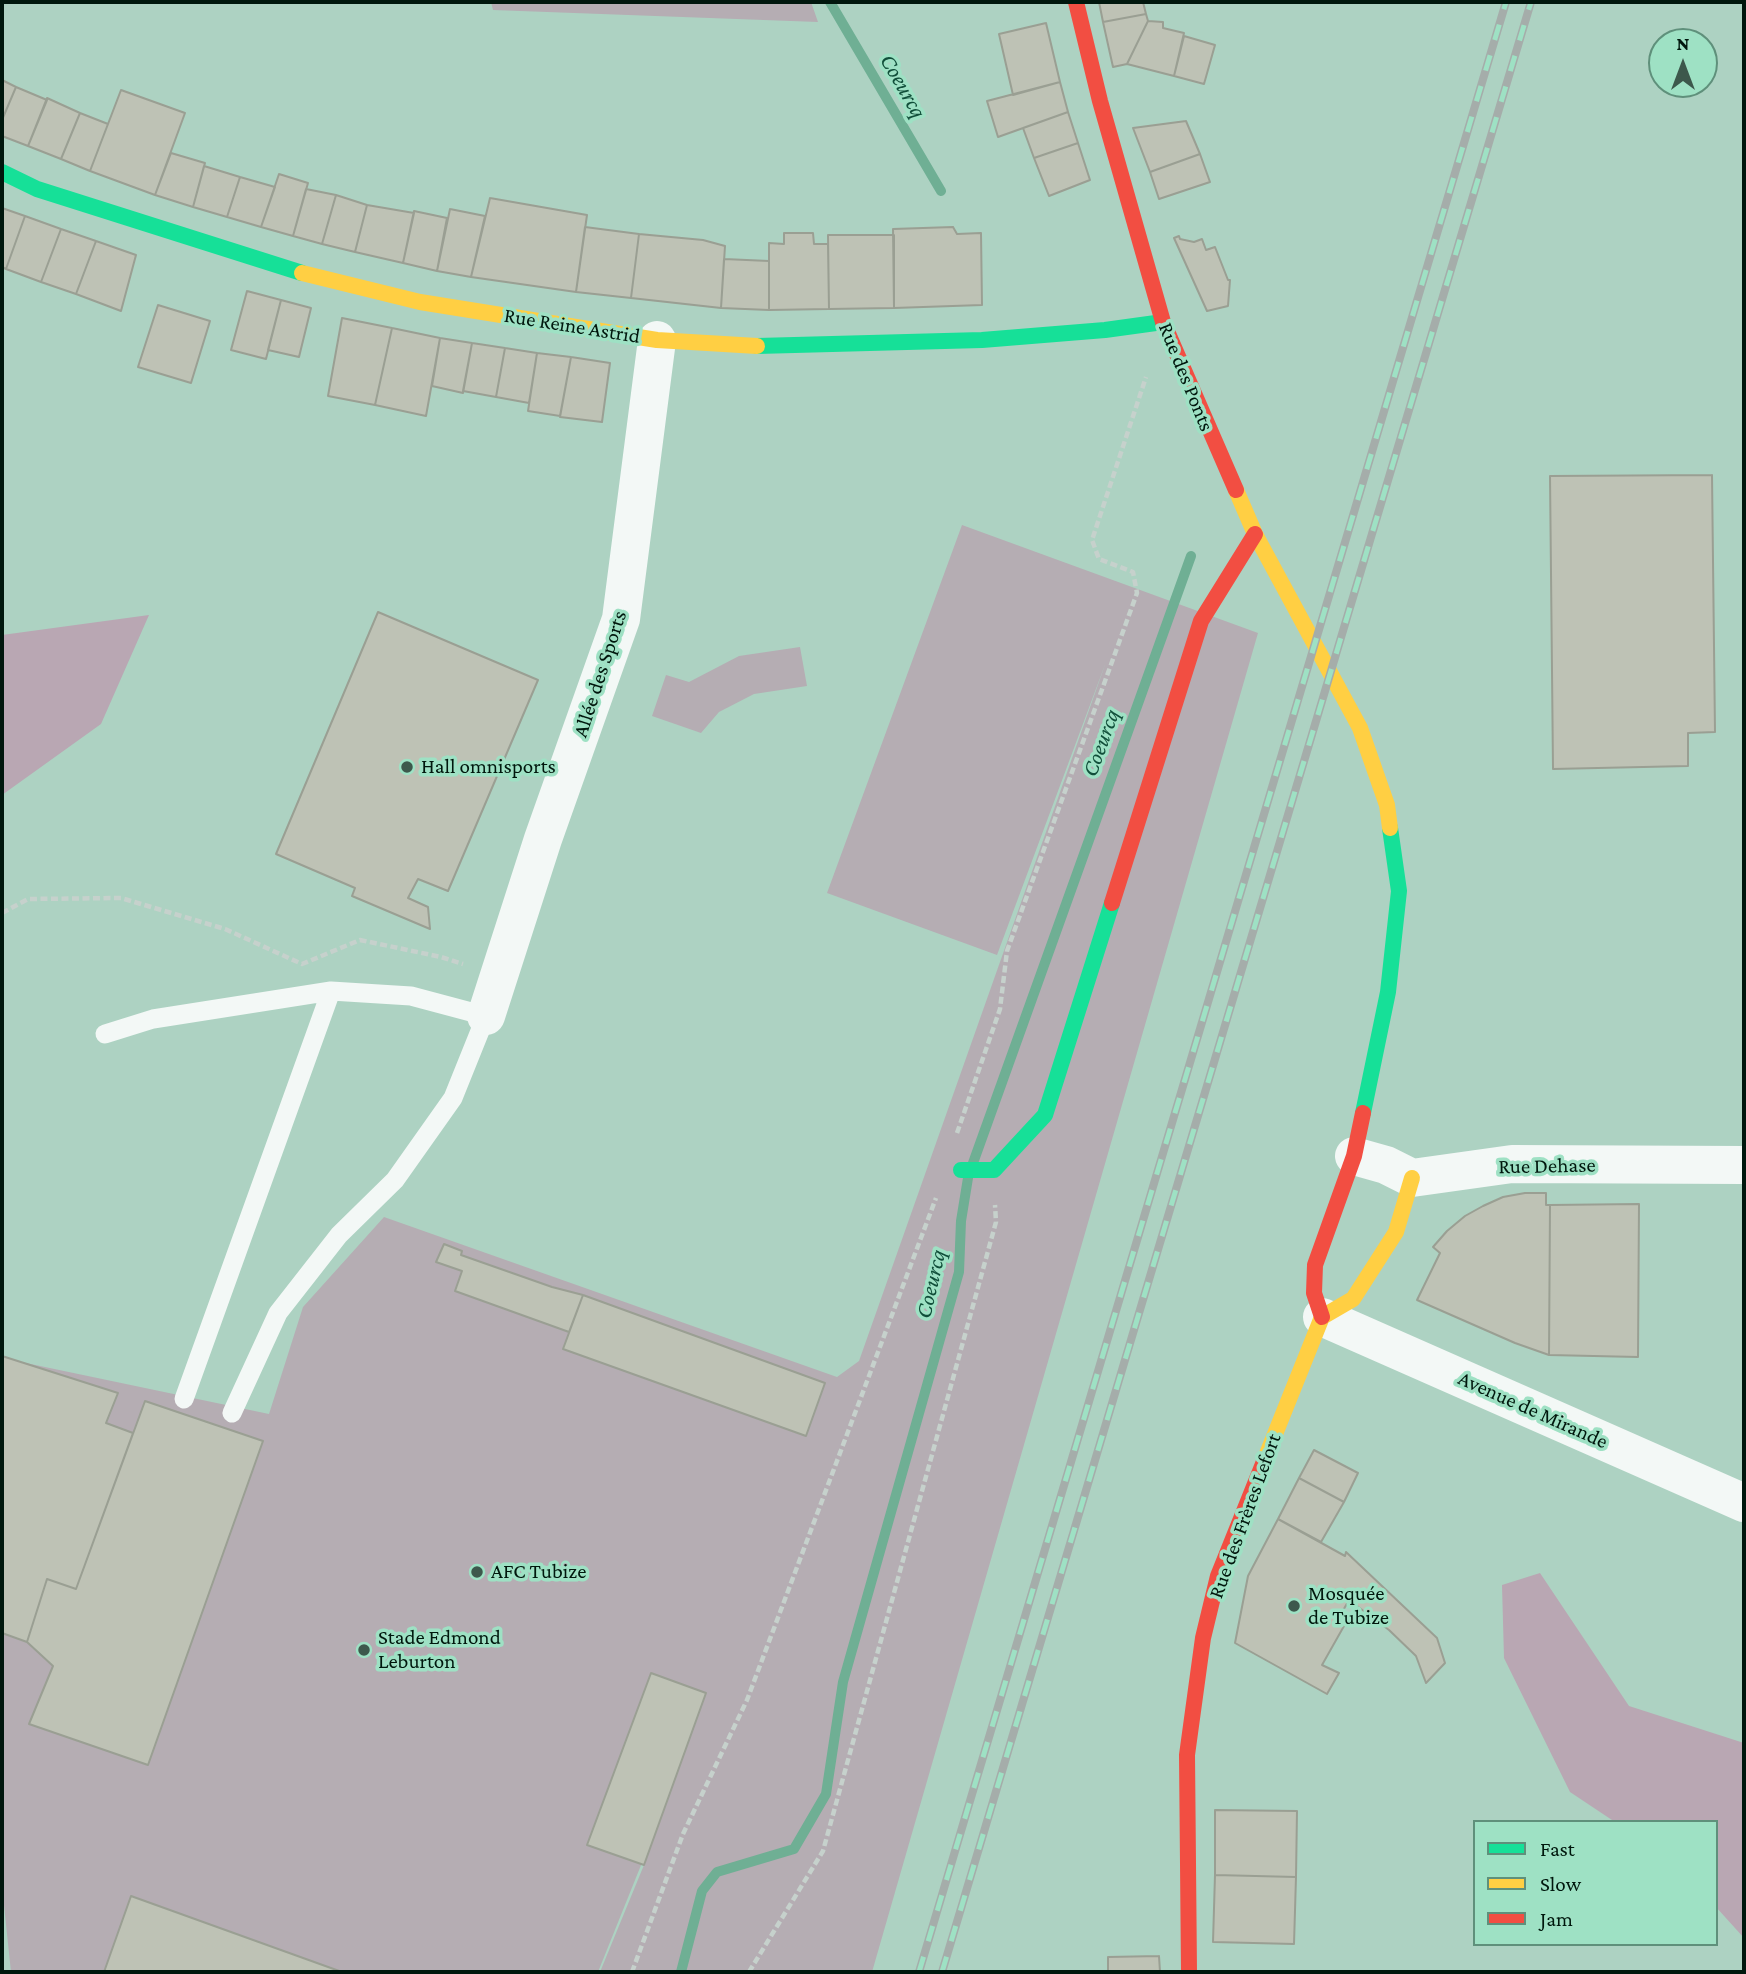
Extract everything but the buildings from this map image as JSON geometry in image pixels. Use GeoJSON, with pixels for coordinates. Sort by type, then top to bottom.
{"type":"FeatureCollection","features":[{"type":"Feature","properties":{"kind":"street","name":"Rue des Ponts"},"geometry":{"type":"LineString","coordinates":[[1076,2],[1100,101],[1163,322],[1255,534],[1360,728],[1387,805],[1399,891],[1388,992],[1354,1156]]}},
{"type":"Feature","properties":{"kind":"street","name":"Rue Reine Astrid"},"geometry":{"type":"LineString","coordinates":[[2,172],[37,189],[283,269],[420,302],[657,340],[760,346],[982,340],[1105,330],[1163,322]]}},
{"type":"Feature","properties":{"kind":"street","name":"Allée des Sports"},"geometry":{"type":"LineString","coordinates":[[486,1016],[543,839],[621,620],[657,340]]}},
{"type":"Feature","properties":{"kind":"street"},"geometry":{"type":"LineString","coordinates":[[961,1170],[988,1169],[1045,1115],[1201,621],[1255,534]]}},
{"type":"Feature","properties":{"kind":"street"},"geometry":{"type":"LineString","coordinates":[[1354,1156],[1386,1165],[1412,1178],[1396,1232],[1353,1299],[1322,1317],[1314,1293],[1315,1265],[1354,1156]]}},
{"type":"Feature","properties":{"kind":"street","name":"Rue Dehase"},"geometry":{"type":"LineString","coordinates":[[1412,1178],[1512,1164],[1744,1165]]}},
{"type":"Feature","properties":{"kind":"street","name":"Avenue de Mirande"},"geometry":{"type":"LineString","coordinates":[[1322,1317],[1744,1503]]}},
{"type":"Feature","properties":{"kind":"street","name":"Rue des Frères Lefort"},"geometry":{"type":"LineString","coordinates":[[1189,1972],[1187,1755],[1203,1638],[1219,1576],[1322,1317]]}},
{"type":"Feature","properties":{"kind":"lane"},"geometry":{"type":"LineString","coordinates":[[105,1034],[153,1019],[331,991],[411,996],[486,1016]]}},
{"type":"Feature","properties":{"kind":"lane"},"geometry":{"type":"LineString","coordinates":[[184,1399],[331,991]]}},
{"type":"Feature","properties":{"kind":"lane","name":"Allée des Sports"},"geometry":{"type":"LineString","coordinates":[[232,1413],[278,1313],[339,1235],[395,1180],[453,1098],[486,1016]]}},
{"type":"Feature","properties":{"kind":"path"},"geometry":{"type":"LineString","coordinates":[[955,1139],[1000,1009],[1007,951],[1137,593],[1133,572],[1099,559],[1092,540],[1148,372],[1179,361]]}},
{"type":"Feature","properties":{"kind":"path"},"geometry":{"type":"LineString","coordinates":[[2,913],[28,899],[121,898],[225,929],[302,964],[360,940],[441,957],[498,975]]}},
{"type":"Feature","properties":{"kind":"path"},"geometry":{"type":"LineString","coordinates":[[749,1972],[823,1851],[996,1222],[988,1169]]}},
{"type":"Feature","properties":{"kind":"path"},"geometry":{"type":"LineString","coordinates":[[632,1972],[683,1834],[747,1700],[939,1188]]}},
{"type":"Feature","properties":{"kind":"shaded area"},"geometry":{"type":"Polygon","coordinates":[[[491,2],[811,2],[818,22],[493,10],[491,2]]]}},
{"type":"Feature","properties":{"kind":"shaded area"},"geometry":{"type":"Polygon","coordinates":[[[962,525],[1258,633],[872,1972],[600,1972],[644,1865],[662,1813],[598,1972],[11,1972],[2,1886],[2,1358],[269,1414],[303,1307],[384,1217],[837,1377],[859,1361],[1106,662],[997,955],[827,893],[962,525]]]}},
{"type":"Feature","properties":{"kind":"shaded area"},"geometry":{"type":"Polygon","coordinates":[[[149,615],[101,724],[2,795],[2,635],[149,615]]]}},
{"type":"Feature","properties":{"kind":"shaded area"},"geometry":{"type":"Polygon","coordinates":[[[800,647],[807,686],[754,694],[719,712],[701,733],[652,716],[666,675],[689,682],[739,656],[800,647]]]}},
{"type":"Feature","properties":{"kind":"shaded area"},"geometry":{"type":"Polygon","coordinates":[[[1540,1573],[1629,1706],[1744,1743],[1744,1938],[1718,1909],[1718,1820],[1612,1820],[1570,1792],[1504,1658],[1502,1585],[1540,1573]]]}},
{"type":"Feature","properties":{"kind":"waterway","name":"Coeurcq"},"geometry":{"type":"LineString","coordinates":[[830,2],[941,191]]}},
{"type":"Feature","properties":{"kind":"waterway","name":"Coeurcq"},"geometry":{"type":"LineString","coordinates":[[973,1163],[1191,556]]}},
{"type":"Feature","properties":{"kind":"waterway","name":"Coeurcq"},"geometry":{"type":"LineString","coordinates":[[681,1972],[702,1891],[717,1872],[794,1849],[826,1794],[843,1682],[959,1272],[961,1221],[968,1178]]}},
{"type":"Feature","properties":{"kind":"railway"},"geometry":{"type":"LineString","coordinates":[[919,1972],[1506,2]]}},
{"type":"Feature","properties":{"kind":"railway"},"geometry":{"type":"LineString","coordinates":[[942,1972],[1531,2]]}},
{"type":"Feature","properties":{"kind":"traffic: fast"},"geometry":{"type":"LineString","coordinates":[[2,172],[37,189],[302,273]]}},
{"type":"Feature","properties":{"kind":"traffic: fast"},"geometry":{"type":"LineString","coordinates":[[757,346],[982,340],[1105,330],[1163,322]]}},
{"type":"Feature","properties":{"kind":"traffic: fast"},"geometry":{"type":"LineString","coordinates":[[1363,1113],[1388,992],[1399,891],[1390,828]]}},
{"type":"Feature","properties":{"kind":"traffic: fast"},"geometry":{"type":"LineString","coordinates":[[961,1170],[994,1170],[1045,1115],[1112,903]]}},
{"type":"Feature","properties":{"kind":"traffic: slow"},"geometry":{"type":"LineString","coordinates":[[302,273],[420,302],[657,340],[757,346]]}},
{"type":"Feature","properties":{"kind":"traffic: slow"},"geometry":{"type":"LineString","coordinates":[[1236,490],[1255,534],[1360,728],[1387,805],[1390,828]]}},
{"type":"Feature","properties":{"kind":"traffic: slow"},"geometry":{"type":"LineString","coordinates":[[1265,1459],[1322,1317],[1353,1299],[1396,1232],[1412,1178]]}},
{"type":"Feature","properties":{"kind":"traffic: jam"},"geometry":{"type":"LineString","coordinates":[[1076,2],[1100,101],[1163,322],[1236,490]]}},
{"type":"Feature","properties":{"kind":"traffic: jam"},"geometry":{"type":"LineString","coordinates":[[1112,903],[1201,621],[1255,534]]}},
{"type":"Feature","properties":{"kind":"traffic: jam"},"geometry":{"type":"LineString","coordinates":[[1322,1317],[1314,1293],[1315,1265],[1354,1156],[1363,1113]]}},
{"type":"Feature","properties":{"kind":"traffic: jam"},"geometry":{"type":"LineString","coordinates":[[1189,1972],[1187,1755],[1203,1638],[1218,1576],[1265,1459]]}},
{"type":"Feature","properties":{"kind":"place","name":"Hall omnisports"},"geometry":{"type":"Point","coordinates":[407,767]}},
{"type":"Feature","properties":{"kind":"place","name":"AFC Tubize"},"geometry":{"type":"Point","coordinates":[477,1572]}},
{"type":"Feature","properties":{"kind":"place","name":"Mosquée de Tubize"},"geometry":{"type":"Point","coordinates":[1294,1606]}},
{"type":"Feature","properties":{"kind":"place","name":"Stade Edmond Leburton"},"geometry":{"type":"Point","coordinates":[364,1650]}}]}
